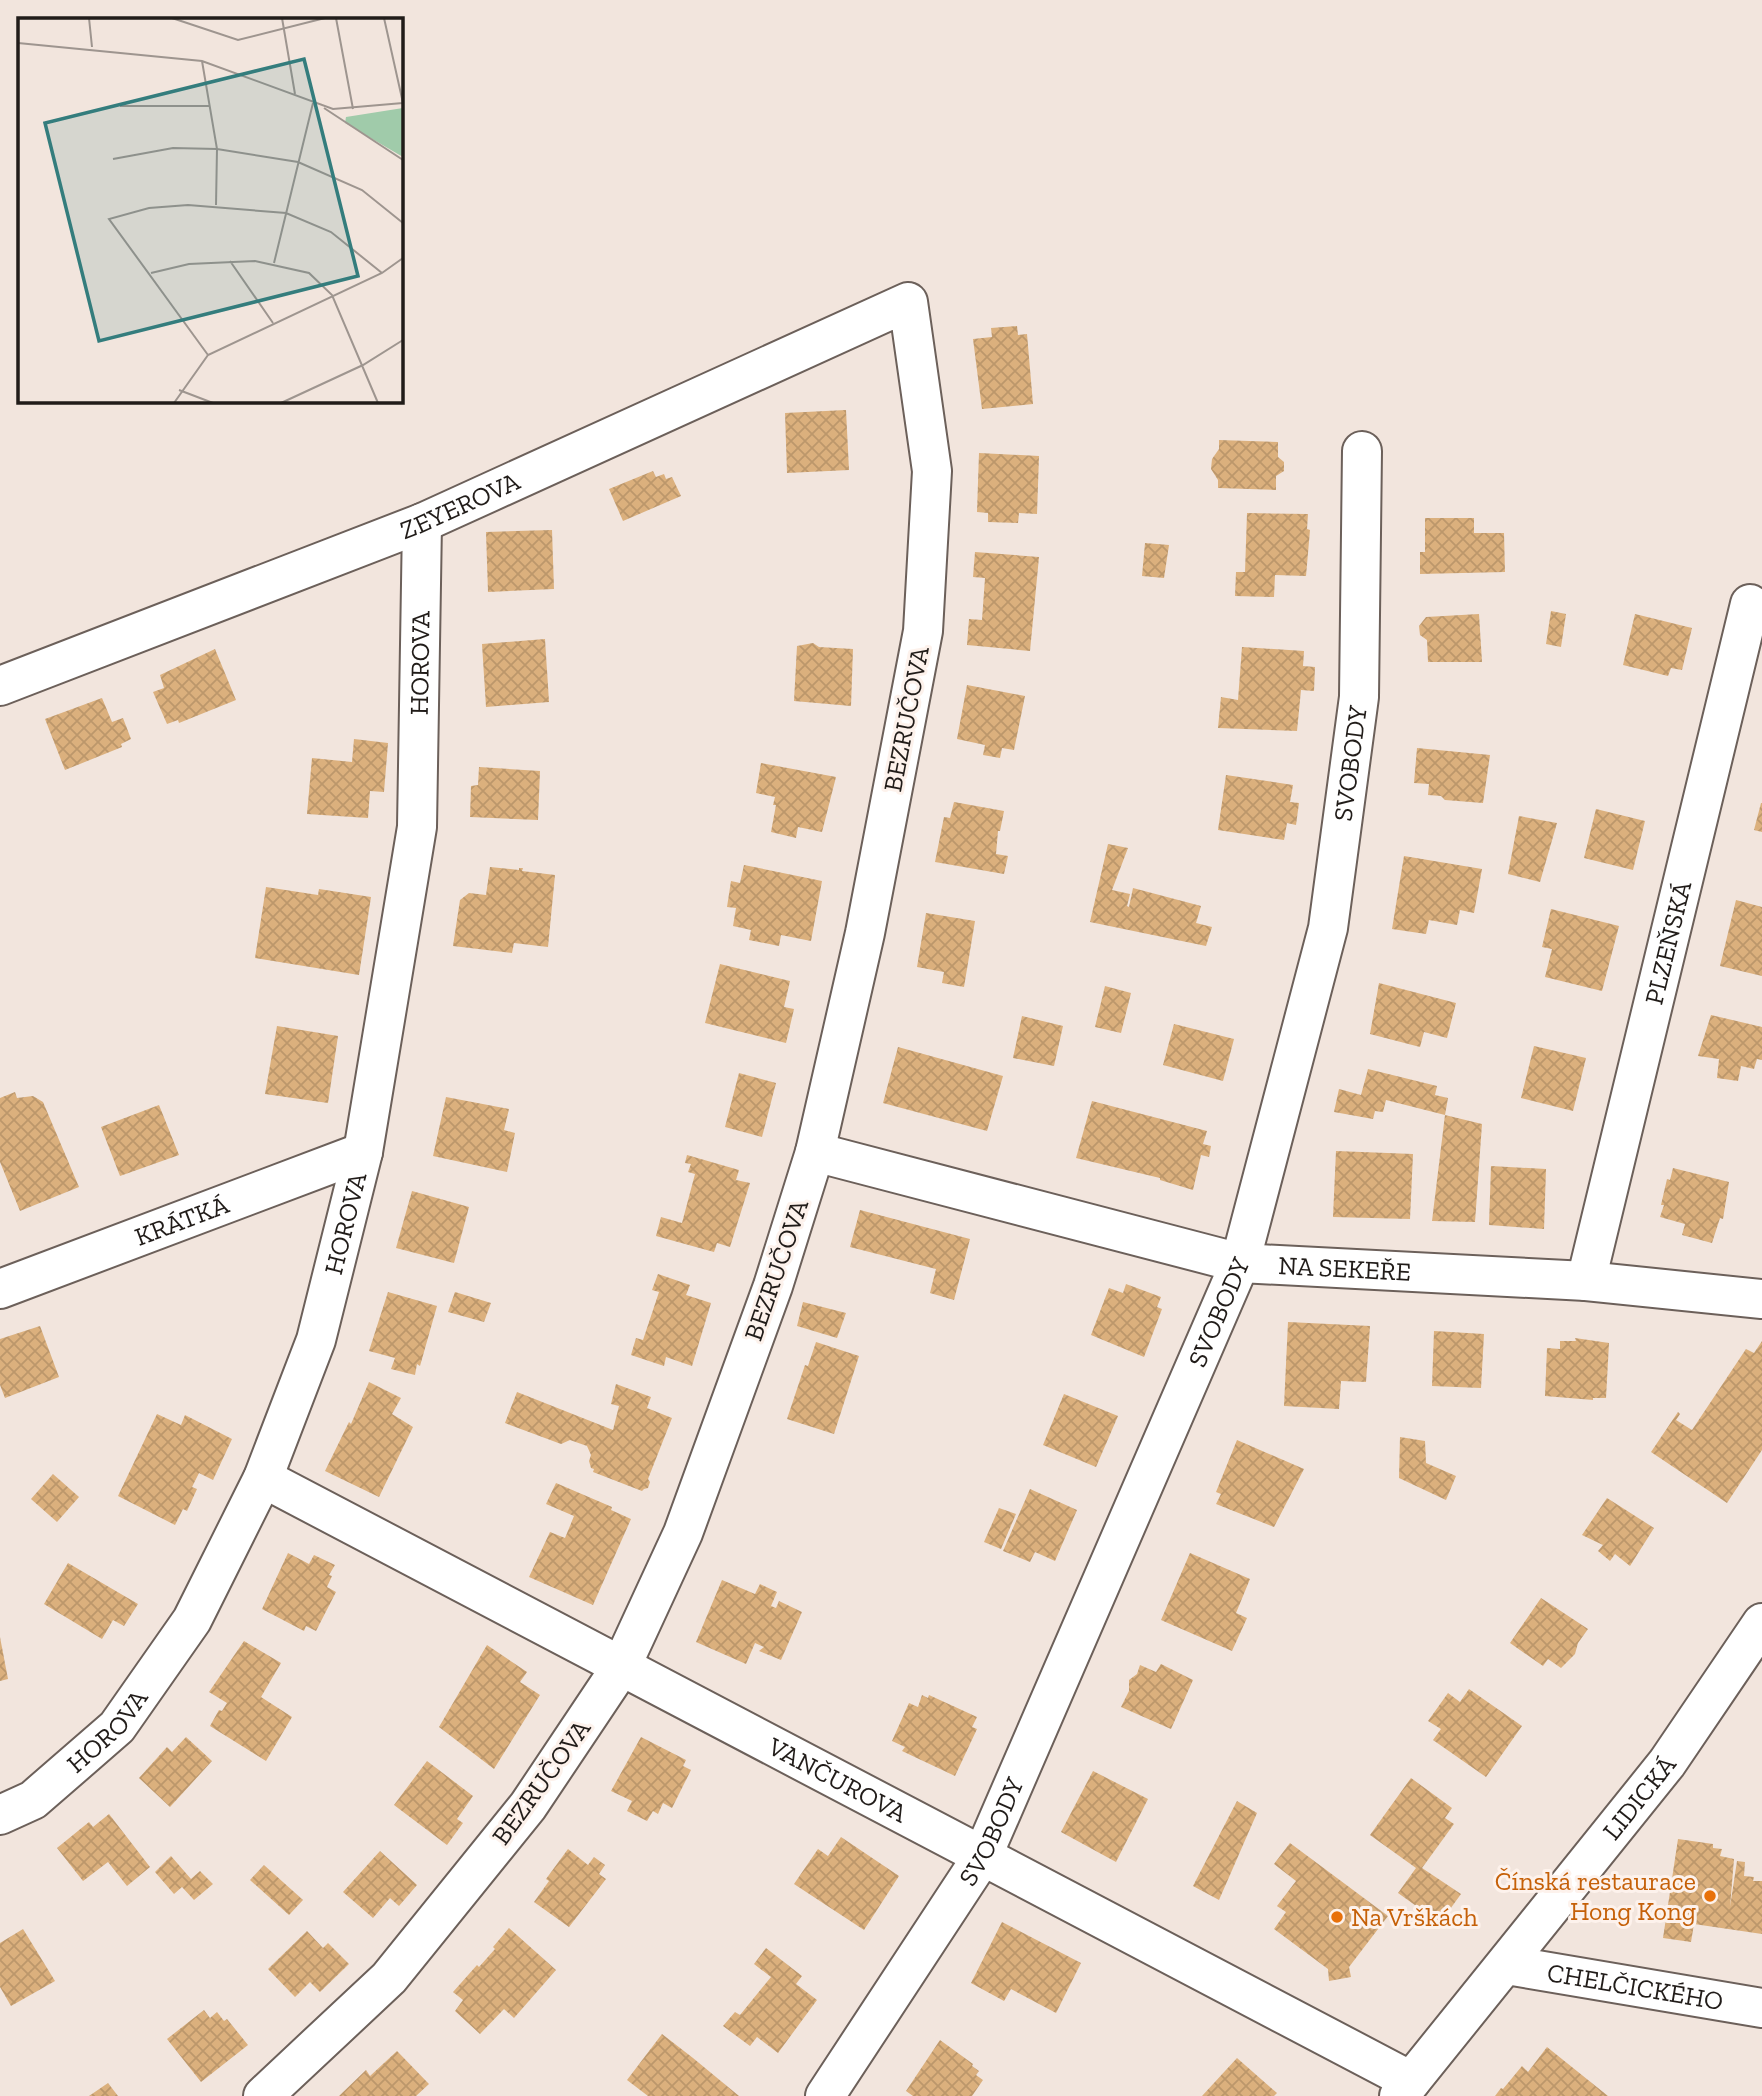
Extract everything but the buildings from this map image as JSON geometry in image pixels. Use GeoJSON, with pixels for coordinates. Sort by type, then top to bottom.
{"type":"FeatureCollection","features":[{"type":"Feature","properties":{"kind":"street","name":"ZEYEROVA"},"geometry":{"type":"LineString","coordinates":[[0,686],[422,523],[908,302]]}},
{"type":"Feature","properties":{"kind":"street","name":"BEZRUČOVA"},"geometry":{"type":"LineString","coordinates":[[263,2096],[388,1978],[528,1807],[621,1667],[683,1533],[772,1286],[815,1152],[865,933],[923,631],[932,471],[908,302]]}},
{"type":"Feature","properties":{"kind":"street","name":"SVOBODY"},"geometry":{"type":"LineString","coordinates":[[825,2096],[982,1857],[1240,1263],[1328,928],[1359,697],[1362,451]]}},
{"type":"Feature","properties":{"kind":"street","name":"HOROVA"},"geometry":{"type":"LineString","coordinates":[[0,1815],[33,1800],[117,1727],[192,1620],[263,1478],[316,1340],[363,1152],[417,827],[422,523]]}},
{"type":"Feature","properties":{"kind":"street","name":"PLZEŇSKÁ"},"geometry":{"type":"LineString","coordinates":[[1586,1281],[1750,604]]}},
{"type":"Feature","properties":{"kind":"street","name":"KRÁTKÁ"},"geometry":{"type":"LineString","coordinates":[[0,1289],[363,1152]]}},
{"type":"Feature","properties":{"kind":"street","name":"NA SEKEŘE"},"geometry":{"type":"LineString","coordinates":[[815,1152],[1240,1263],[1586,1281],[1762,1299]]}},
{"type":"Feature","properties":{"kind":"street","name":"VANČUROVA"},"geometry":{"type":"LineString","coordinates":[[263,1478],[982,1857],[1405,2088]]}},
{"type":"Feature","properties":{"kind":"street","name":"LIDICKÁ"},"geometry":{"type":"LineString","coordinates":[[1405,2088],[1507,1965],[1667,1763],[1762,1623]]}},
{"type":"Feature","properties":{"kind":"street","name":"CHELČICKÉHO"},"geometry":{"type":"LineString","coordinates":[[1507,1965],[1762,2008]]}},
{"type":"Feature","properties":{"kind":"place","name":"Čínská restaurace Hong Kong"},"geometry":{"type":"Point","coordinates":[1710,1896]}},
{"type":"Feature","properties":{"kind":"place","name":"Na Vrškách"},"geometry":{"type":"Point","coordinates":[1337,1917]}}]}
